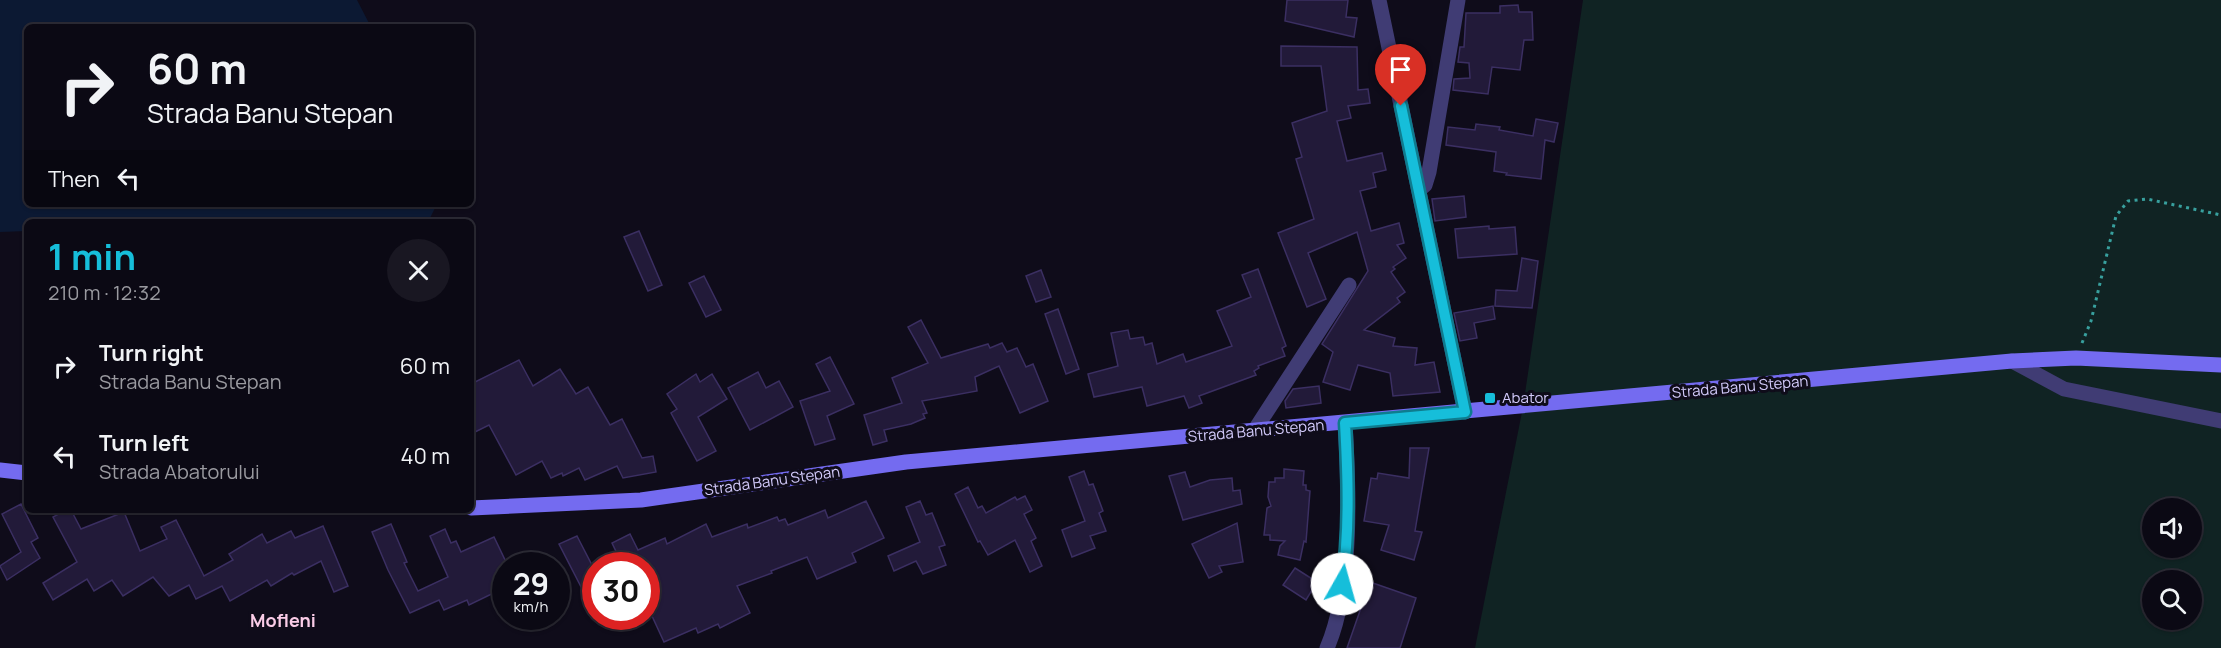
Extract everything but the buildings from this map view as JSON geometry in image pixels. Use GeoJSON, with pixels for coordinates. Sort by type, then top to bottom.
{"type":"FeatureCollection","features":[{"type":"Feature","properties":{"kind":"main road","name":"Strada Banu Stepan"},"geometry":{"type":"LineString","coordinates":[[474,508],[641,500],[906,462],[2012,361],[2076,358],[2221,365]]}},
{"type":"Feature","properties":{"kind":"main road"},"geometry":{"type":"LineString","coordinates":[[0,470],[24,473]]}},
{"type":"Feature","properties":{"kind":"street"},"geometry":{"type":"LineString","coordinates":[[1379,0],[1465,412]]}},
{"type":"Feature","properties":{"kind":"street"},"geometry":{"type":"LineString","coordinates":[[1419,190],[1425,185],[1429,172],[1458,0]]}},
{"type":"Feature","properties":{"kind":"street"},"geometry":{"type":"LineString","coordinates":[[1254,431],[1348,285]]}},
{"type":"Feature","properties":{"kind":"street"},"geometry":{"type":"LineString","coordinates":[[2012,361],[2064,389],[2221,420]]}},
{"type":"Feature","properties":{"kind":"street"},"geometry":{"type":"LineString","coordinates":[[1327,648],[1335,630],[1346,561],[1348,472],[1345,423]]}},
{"type":"Feature","properties":{"kind":"path"},"geometry":{"type":"LineString","coordinates":[[2076,358],[2091,321],[2116,216],[2128,201],[2147,199],[2221,215]]}},
{"type":"Feature","properties":{"kind":"green space"},"geometry":{"type":"Polygon","coordinates":[[[1583,0],[2221,0],[2221,648],[1475,648],[1523,407],[1583,0]]]}},
{"type":"Feature","properties":{"kind":"water"},"geometry":{"type":"Polygon","coordinates":[[[0,0],[357,0],[369,24],[24,24],[24,207],[436,207],[430,219],[24,219],[24,231],[0,232],[0,0]]]}},
{"type":"Feature","properties":{"kind":"place","name":"Abator"},"geometry":{"type":"Point","coordinates":[1490,398]}},
{"type":"Feature","properties":{"kind":"district","name":"Mofleni"},"geometry":{"type":"Point","coordinates":[283,621]}},
{"type":"Feature","properties":{"kind":"route"},"geometry":{"type":"LineString","coordinates":[[1342,584],[1346,561],[1348,472],[1345,423],[1465,412],[1401,106]]}}]}
